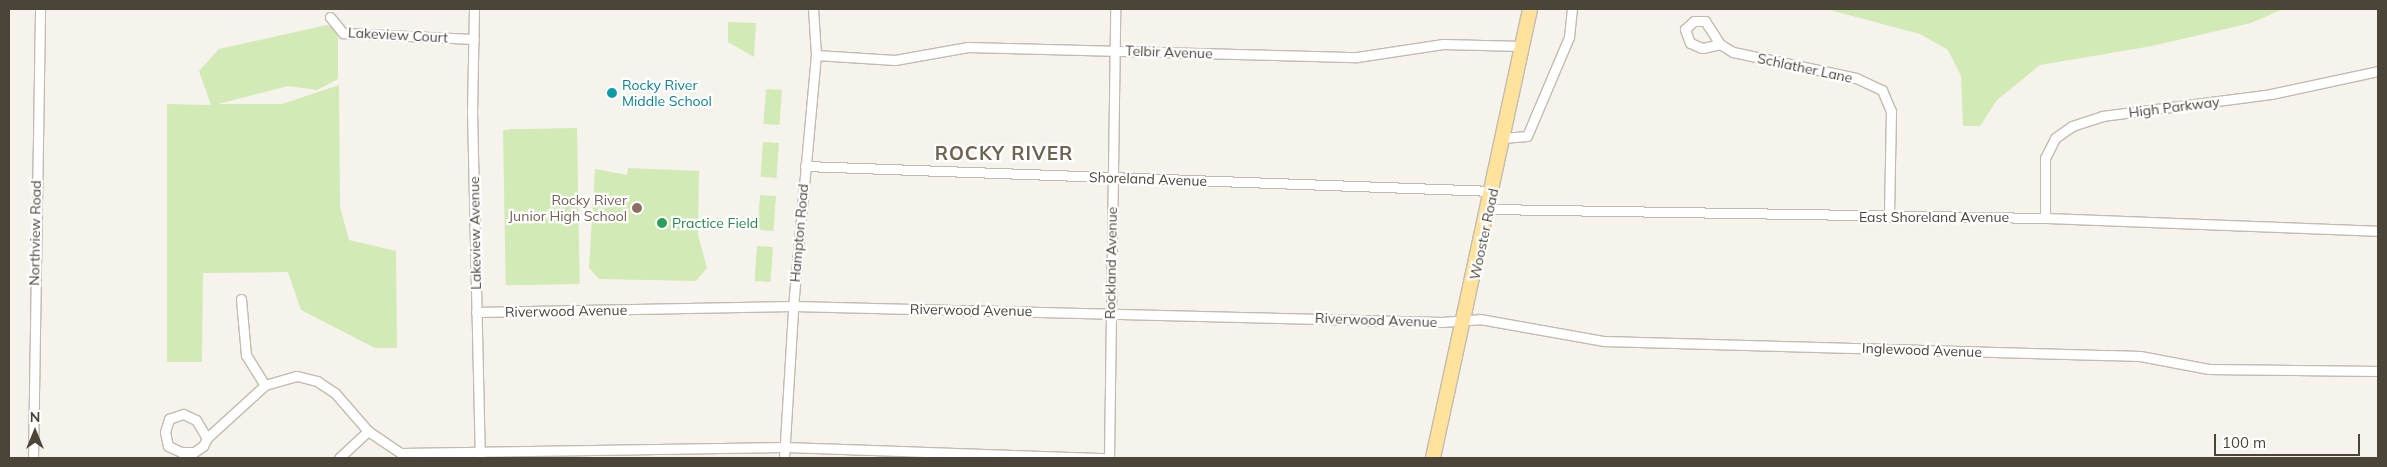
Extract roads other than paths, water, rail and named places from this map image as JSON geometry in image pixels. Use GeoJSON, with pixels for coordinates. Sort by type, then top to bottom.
{"type":"FeatureCollection","features":[{"type":"Feature","properties":{"kind":"main road","name":"Wooster Road"},"geometry":{"type":"LineString","coordinates":[[1434,458],[1466,319],[1530,9]]}},
{"type":"Feature","properties":{"kind":"street","name":"Northview Road"},"geometry":{"type":"LineString","coordinates":[[33,458],[40,9]]}},
{"type":"Feature","properties":{"kind":"street","name":"Lakeview Avenue"},"geometry":{"type":"LineString","coordinates":[[474,9],[472,111],[480,455]]}},
{"type":"Feature","properties":{"kind":"street","name":"Hampton Road"},"geometry":{"type":"LineString","coordinates":[[784,458],[804,166],[816,55],[813,9]]}},
{"type":"Feature","properties":{"kind":"street","name":"Rockland Avenue"},"geometry":{"type":"LineString","coordinates":[[1107,458],[1115,9]]}},
{"type":"Feature","properties":{"kind":"street"},"geometry":{"type":"LineString","coordinates":[[1503,138],[1527,136],[1569,37],[1572,9]]}},
{"type":"Feature","properties":{"kind":"street","name":"Lakeview Court"},"geometry":{"type":"LineString","coordinates":[[330,17],[343,33],[474,39]]}},
{"type":"Feature","properties":{"kind":"street","name":"Telbir Avenue"},"geometry":{"type":"LineString","coordinates":[[816,55],[894,60],[968,47],[1357,57],[1443,44],[1522,46]]}},
{"type":"Feature","properties":{"kind":"street","name":"Schlather Lane"},"geometry":{"type":"LineString","coordinates":[[1720,44],[1733,52],[1856,78],[1882,90],[1891,111],[1889,217]]}},
{"type":"Feature","properties":{"kind":"street","name":"High Parkway"},"geometry":{"type":"LineString","coordinates":[[2045,218],[2045,158],[2055,138],[2072,126],[2102,116],[2271,94],[2378,71]]}},
{"type":"Feature","properties":{"kind":"street","name":"Shoreland Avenue"},"geometry":{"type":"LineString","coordinates":[[804,166],[1492,192]]}},
{"type":"Feature","properties":{"kind":"street","name":"East Shoreland Avenue"},"geometry":{"type":"LineString","coordinates":[[1489,209],[1889,217],[2045,218],[2378,231]]}},
{"type":"Feature","properties":{"kind":"street"},"geometry":{"type":"LineString","coordinates":[[241,299],[246,355],[265,385]]}},
{"type":"Feature","properties":{"kind":"street","name":"Riverwood Avenue"},"geometry":{"type":"LineString","coordinates":[[476,312],[794,306],[1441,322],[1466,319]]}},
{"type":"Feature","properties":{"kind":"street","name":"Inglewood Avenue"},"geometry":{"type":"LineString","coordinates":[[1466,319],[1489,319],[1604,341],[2140,356],[2209,369],[2378,371]]}},
{"type":"Feature","properties":{"kind":"street"},"geometry":{"type":"LineString","coordinates":[[207,438],[196,420],[183,414],[169,419],[165,432],[168,446],[181,452],[194,452],[204,446],[207,438],[265,385],[297,376],[317,381],[335,394],[368,431],[401,453],[480,455],[785,447],[1107,458]]}},
{"type":"Feature","properties":{"kind":"street"},"geometry":{"type":"LineString","coordinates":[[341,458],[368,431]]}},
{"type":"Feature","properties":{"kind":"place","name":"Rocky River Middle School"},"geometry":{"type":"Point","coordinates":[612,93]}},
{"type":"Feature","properties":{"kind":"place","name":"Rocky River Junior High School"},"geometry":{"type":"Point","coordinates":[637,208]}},
{"type":"Feature","properties":{"kind":"place","name":"Practice Field"},"geometry":{"type":"Point","coordinates":[662,223]}},
{"type":"Feature","properties":{"kind":"district","name":"ROCKY RIVER"},"geometry":{"type":"Point","coordinates":[1004,154]}}]}
